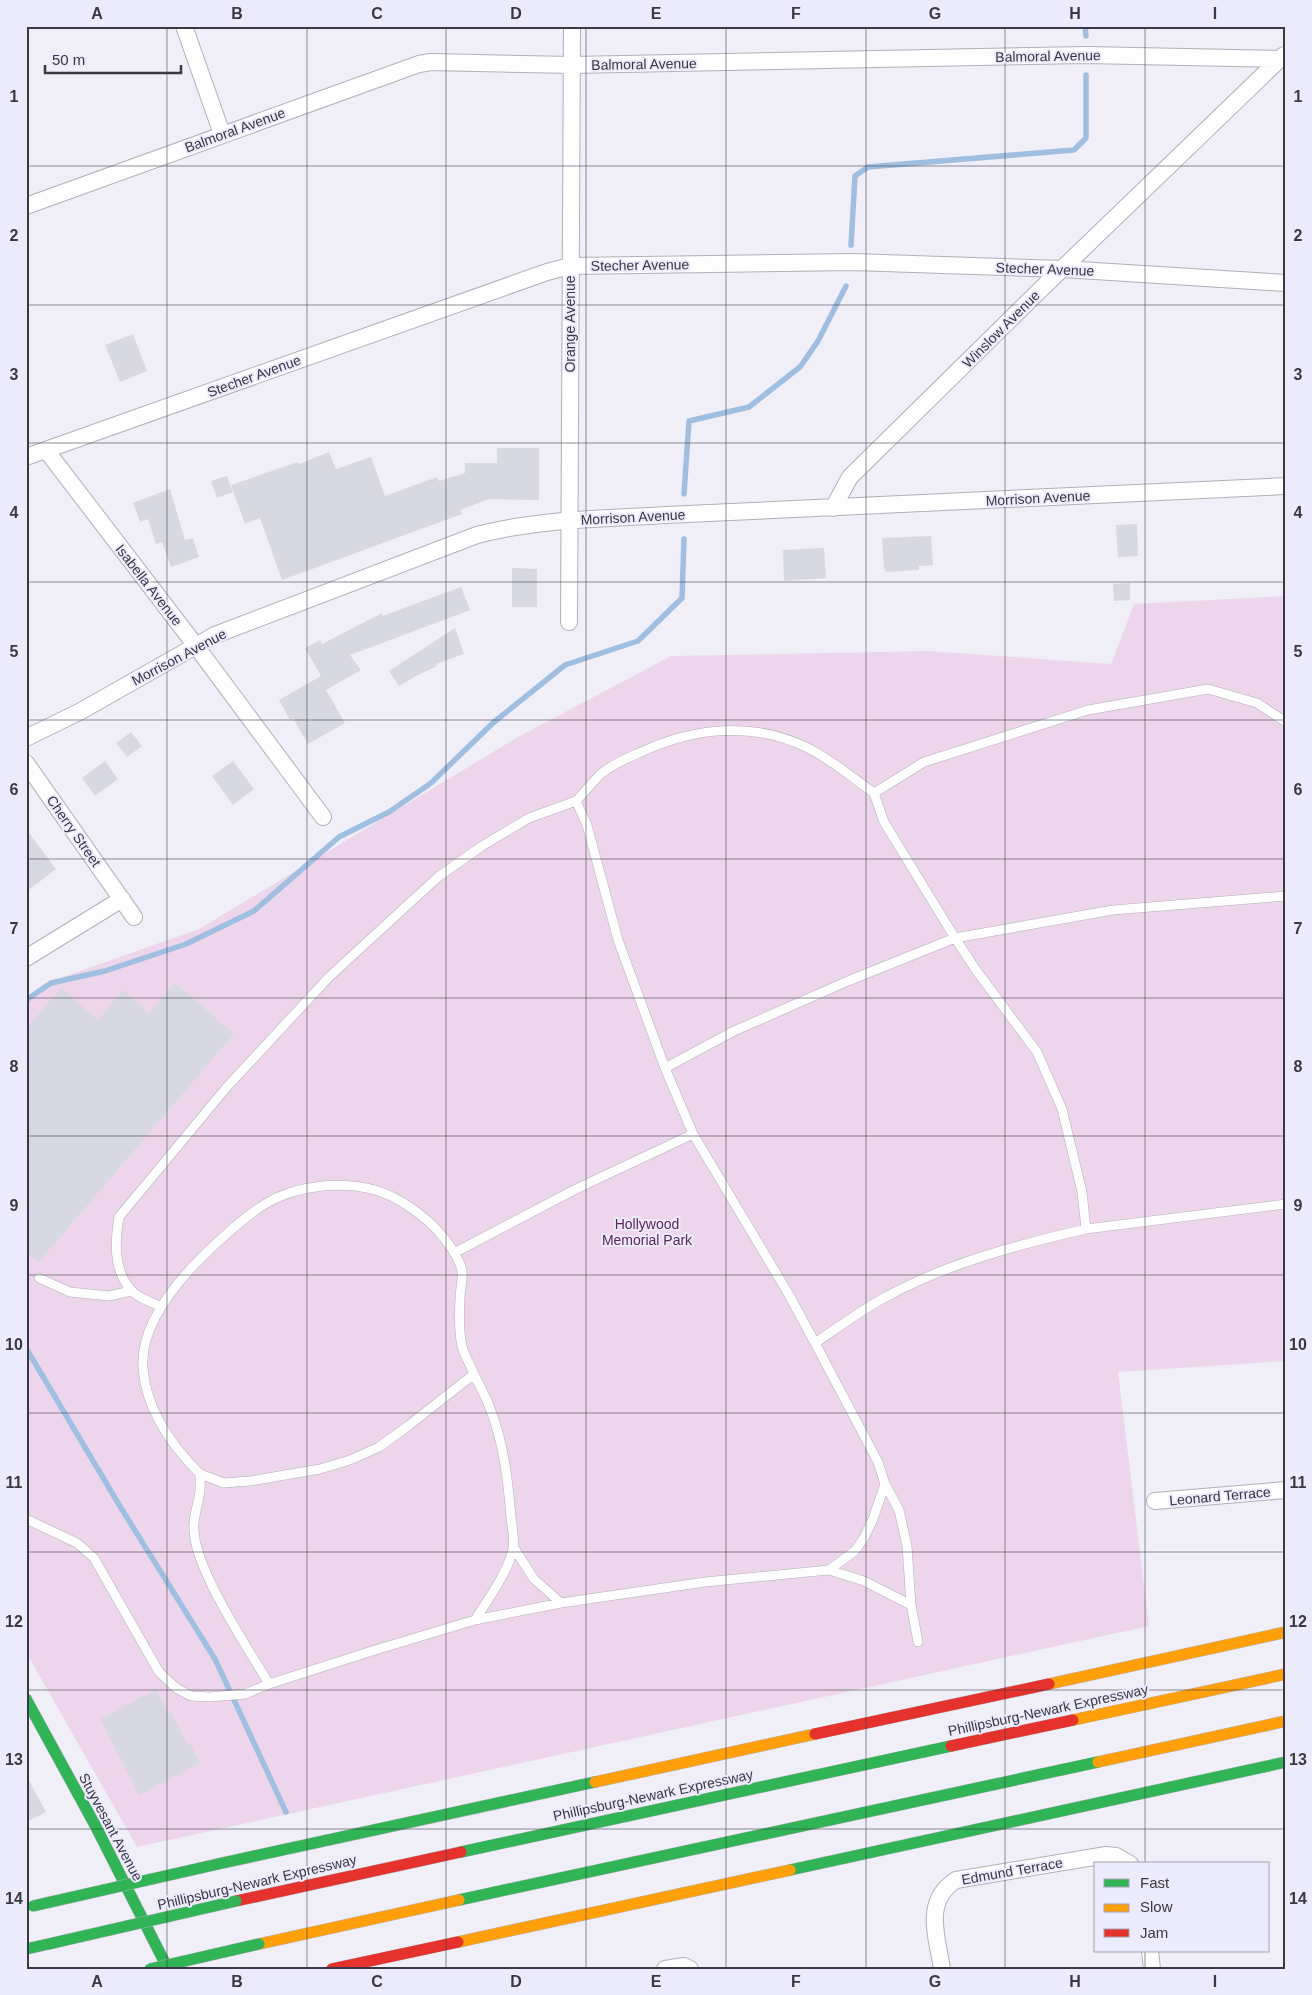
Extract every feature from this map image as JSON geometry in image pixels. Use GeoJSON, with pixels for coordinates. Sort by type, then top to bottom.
{"type":"FeatureCollection","features":[{"type":"Feature","properties":{"kind":"main road","name":"Phillipsburg-Newark Expressway"},"geometry":{"type":"LineString","coordinates":[[30,1907],[218,1864],[1286,1632]]}},
{"type":"Feature","properties":{"kind":"main road","name":"Phillipsburg-Newark Expressway"},"geometry":{"type":"LineString","coordinates":[[26,1949],[236,1901],[1286,1674]]}},
{"type":"Feature","properties":{"kind":"main road","name":"Stuyvesant Avenue"},"geometry":{"type":"LineString","coordinates":[[26,1699],[95,1825],[168,1969]]}},
{"type":"Feature","properties":{"kind":"main road"},"geometry":{"type":"LineString","coordinates":[[150,1969],[1286,1721]]}},
{"type":"Feature","properties":{"kind":"main road"},"geometry":{"type":"LineString","coordinates":[[332,1969],[1286,1762]]}},
{"type":"Feature","properties":{"kind":"street"},"geometry":{"type":"LineString","coordinates":[[184,26],[222,134]]}},
{"type":"Feature","properties":{"kind":"street","name":"Orange Avenue"},"geometry":{"type":"LineString","coordinates":[[569,622],[572,26]]}},
{"type":"Feature","properties":{"kind":"street","name":"Balmoral Avenue"},"geometry":{"type":"LineString","coordinates":[[26,206],[222,134],[419,64],[431,62],[572,66],[1086,55],[1284,57]]}},
{"type":"Feature","properties":{"kind":"street","name":"Winslow Avenue"},"geometry":{"type":"LineString","coordinates":[[833,508],[850,477],[1284,57]]}},
{"type":"Feature","properties":{"kind":"street","name":"Stecher Avenue"},"geometry":{"type":"LineString","coordinates":[[26,457],[547,272],[570,266],[853,262],[1063,269],[1286,283]]}},
{"type":"Feature","properties":{"kind":"street","name":"Isabella Avenue"},"geometry":{"type":"LineString","coordinates":[[46,450],[196,646],[322,817]]}},
{"type":"Feature","properties":{"kind":"street","name":"Morrison Avenue"},"geometry":{"type":"LineString","coordinates":[[26,738],[81,711],[215,635],[477,535],[504,528],[569,521],[1286,486]]}},
{"type":"Feature","properties":{"kind":"street","name":"Cherry Street"},"geometry":{"type":"LineString","coordinates":[[26,763],[134,917]]}},
{"type":"Feature","properties":{"kind":"street"},"geometry":{"type":"LineString","coordinates":[[26,958],[122,899]]}},
{"type":"Feature","properties":{"kind":"street","name":"Leonard Terrace"},"geometry":{"type":"LineString","coordinates":[[1155,1501],[1286,1490]]}},
{"type":"Feature","properties":{"kind":"street","name":"Edmund Terrace"},"geometry":{"type":"LineString","coordinates":[[942,1969],[935,1904],[947,1886],[956,1880],[1106,1855],[1116,1856],[1126,1862]]}},
{"type":"Feature","properties":{"kind":"street"},"geometry":{"type":"LineString","coordinates":[[1150,1952],[1152,1969]]}},
{"type":"Feature","properties":{"kind":"street"},"geometry":{"type":"LineString","coordinates":[[665,1969],[684,1966],[690,1969]]}},
{"type":"Feature","properties":{"kind":"lane"},"geometry":{"type":"LineString","coordinates":[[874,793],[924,762],[933,759],[1088,710],[1180,693],[1208,689],[1257,703],[1286,722]]}},
{"type":"Feature","properties":{"kind":"lane"},"geometry":{"type":"LineString","coordinates":[[161,1307],[131,1291],[119,1270],[115,1240],[119,1217],[226,1088],[329,977],[438,877],[482,846],[528,818],[576,801],[603,772],[648,748],[689,734],[734,729],[784,738],[808,748],[874,793],[884,822],[955,938],[976,970],[1037,1052],[1062,1109],[1082,1192],[1086,1228]]}},
{"type":"Feature","properties":{"kind":"lane"},"geometry":{"type":"LineString","coordinates":[[576,801],[587,825],[618,940],[665,1068],[693,1134],[788,1293],[875,1454],[885,1484],[899,1510],[908,1546],[912,1605],[918,1642]]}},
{"type":"Feature","properties":{"kind":"lane"},"geometry":{"type":"LineString","coordinates":[[665,1068],[734,1031],[848,981],[955,938],[1113,910],[1286,896]]}},
{"type":"Feature","properties":{"kind":"lane"},"geometry":{"type":"LineString","coordinates":[[454,1253],[576,1189],[693,1134]]}},
{"type":"Feature","properties":{"kind":"lane"},"geometry":{"type":"LineString","coordinates":[[474,1374],[378,1447],[350,1460],[320,1470],[250,1481],[224,1483],[200,1474],[183,1457],[160,1423],[148,1392],[143,1367],[147,1334],[161,1307],[182,1278],[236,1225],[267,1203],[293,1191],[322,1186],[354,1186],[377,1191],[404,1204],[424,1218],[443,1236],[454,1253],[462,1271],[459,1315],[462,1349],[491,1409],[500,1440],[508,1476],[514,1548],[534,1580],[561,1603]]}},
{"type":"Feature","properties":{"kind":"lane"},"geometry":{"type":"LineString","coordinates":[[815,1343],[882,1300],[937,1273],[1015,1246],[1086,1228],[1286,1204]]}},
{"type":"Feature","properties":{"kind":"lane"},"geometry":{"type":"LineString","coordinates":[[39,1278],[70,1292],[109,1296],[131,1291]]}},
{"type":"Feature","properties":{"kind":"lane"},"geometry":{"type":"LineString","coordinates":[[200,1474],[200,1496],[194,1515],[194,1532],[199,1554],[207,1575],[269,1684]]}},
{"type":"Feature","properties":{"kind":"lane"},"geometry":{"type":"LineString","coordinates":[[829,1570],[855,1551],[865,1536],[880,1504],[885,1484]]}},
{"type":"Feature","properties":{"kind":"lane"},"geometry":{"type":"LineString","coordinates":[[26,1519],[86,1549],[94,1558],[159,1672],[176,1688],[190,1696],[209,1698],[245,1694],[269,1684],[474,1620],[561,1603],[705,1582],[829,1570],[864,1581],[912,1605]]}},
{"type":"Feature","properties":{"kind":"lane"},"geometry":{"type":"LineString","coordinates":[[474,1620],[498,1584],[514,1548]]}},
{"type":"Feature","properties":{"kind":"green space","name":"Hollywood Memorial Park"},"geometry":{"type":"Polygon","coordinates":[[[1286,596],[1286,1361],[1118,1372],[1149,1626],[137,1847],[26,1652],[26,1003],[43,984],[199,929],[518,737],[671,656],[929,651],[1111,664],[1134,604],[1286,596]]]}},
{"type":"Feature","properties":{"kind":"building"},"geometry":{"type":"Polygon","coordinates":[[[133,334],[147,371],[120,382],[105,345],[133,334]]]}},
{"type":"Feature","properties":{"kind":"building"},"geometry":{"type":"Polygon","coordinates":[[[497,448],[539,448],[539,500],[489,499],[460,510],[462,514],[282,580],[260,518],[245,524],[231,485],[298,462],[299,464],[329,452],[336,469],[371,457],[385,496],[437,477],[439,481],[465,473],[465,463],[497,463],[497,448]]]}},
{"type":"Feature","properties":{"kind":"building"},"geometry":{"type":"Polygon","coordinates":[[[227,476],[233,492],[217,498],[211,481],[227,476]]]}},
{"type":"Feature","properties":{"kind":"building"},"geometry":{"type":"Polygon","coordinates":[[[170,489],[185,540],[193,538],[199,557],[171,567],[162,542],[156,544],[148,519],[140,522],[133,503],[170,489]]]}},
{"type":"Feature","properties":{"kind":"building"},"geometry":{"type":"Polygon","coordinates":[[[1137,524],[1138,556],[1118,557],[1116,525],[1137,524]]]}},
{"type":"Feature","properties":{"kind":"building"},"geometry":{"type":"Polygon","coordinates":[[[931,536],[933,565],[919,566],[919,570],[886,572],[884,568],[882,538],[931,536]]]}},
{"type":"Feature","properties":{"kind":"building"},"geometry":{"type":"Polygon","coordinates":[[[824,548],[826,578],[784,581],[783,550],[824,548]]]}},
{"type":"Feature","properties":{"kind":"building"},"geometry":{"type":"Polygon","coordinates":[[[512,568],[537,569],[537,607],[512,607],[512,568]]]}},
{"type":"Feature","properties":{"kind":"building"},"geometry":{"type":"Polygon","coordinates":[[[1130,583],[1130,600],[1114,601],[1113,584],[1130,583]]]}},
{"type":"Feature","properties":{"kind":"building"},"geometry":{"type":"Polygon","coordinates":[[[461,587],[470,610],[350,655],[361,670],[326,690],[345,723],[308,744],[293,718],[290,720],[279,700],[321,676],[305,648],[320,640],[322,644],[382,613],[383,616],[461,587]]]}},
{"type":"Feature","properties":{"kind":"building"},"geometry":{"type":"Polygon","coordinates":[[[455,628],[464,654],[436,664],[437,666],[399,686],[389,671],[455,628]]]}},
{"type":"Feature","properties":{"kind":"building"},"geometry":{"type":"Polygon","coordinates":[[[131,732],[142,746],[127,757],[116,743],[131,732]]]}},
{"type":"Feature","properties":{"kind":"building"},"geometry":{"type":"Polygon","coordinates":[[[105,761],[118,779],[95,796],[82,778],[105,761]]]}},
{"type":"Feature","properties":{"kind":"building"},"geometry":{"type":"Polygon","coordinates":[[[233,761],[254,789],[233,805],[212,776],[233,761]]]}},
{"type":"Feature","properties":{"kind":"building"},"geometry":{"type":"Polygon","coordinates":[[[26,829],[56,869],[26,892],[26,829]]]}},
{"type":"Feature","properties":{"kind":"building"},"geometry":{"type":"Polygon","coordinates":[[[175,983],[234,1034],[38,1263],[26,1253],[26,1029],[61,988],[98,1020],[123,990],[149,1013],[175,983]]]}},
{"type":"Feature","properties":{"kind":"building"},"geometry":{"type":"Polygon","coordinates":[[[156,1690],[168,1713],[171,1712],[188,1745],[190,1743],[200,1763],[139,1795],[100,1719],[156,1690]]]}},
{"type":"Feature","properties":{"kind":"building"},"geometry":{"type":"Polygon","coordinates":[[[26,1775],[46,1812],[26,1822],[26,1775]]]}},
{"type":"Feature","properties":{"kind":"waterway"},"geometry":{"type":"LineString","coordinates":[[1085,26],[1086,36]]}},
{"type":"Feature","properties":{"kind":"waterway"},"geometry":{"type":"LineString","coordinates":[[851,245],[855,176],[868,167],[1074,150],[1086,138],[1086,75]]}},
{"type":"Feature","properties":{"kind":"waterway"},"geometry":{"type":"LineString","coordinates":[[684,494],[689,421],[749,407],[800,367],[818,341],[846,286]]}},
{"type":"Feature","properties":{"kind":"waterway"},"geometry":{"type":"LineString","coordinates":[[26,1000],[51,983],[105,971],[186,944],[254,911],[339,837],[389,812],[431,783],[494,722],[565,665],[638,641],[682,598],[684,539]]}},
{"type":"Feature","properties":{"kind":"waterway"},"geometry":{"type":"LineString","coordinates":[[26,1348],[121,1508],[215,1659],[286,1812]]}},
{"type":"Feature","properties":{"kind":"traffic: fast"},"geometry":{"type":"LineString","coordinates":[[26,1699],[95,1825],[168,1969]]}},
{"type":"Feature","properties":{"kind":"traffic: fast"},"geometry":{"type":"LineString","coordinates":[[461,1852],[951,1746]]}},
{"type":"Feature","properties":{"kind":"traffic: fast"},"geometry":{"type":"LineString","coordinates":[[459,1900],[1098,1762]]}},
{"type":"Feature","properties":{"kind":"traffic: fast"},"geometry":{"type":"LineString","coordinates":[[790,1870],[1286,1762]]}},
{"type":"Feature","properties":{"kind":"traffic: fast"},"geometry":{"type":"LineString","coordinates":[[218,1864],[595,1782]]}},
{"type":"Feature","properties":{"kind":"traffic: fast"},"geometry":{"type":"LineString","coordinates":[[33,1906],[218,1864]]}},
{"type":"Feature","properties":{"kind":"traffic: fast"},"geometry":{"type":"LineString","coordinates":[[53,1943],[236,1901]]}},
{"type":"Feature","properties":{"kind":"traffic: fast"},"geometry":{"type":"LineString","coordinates":[[26,1949],[53,1943]]}},
{"type":"Feature","properties":{"kind":"traffic: fast"},"geometry":{"type":"LineString","coordinates":[[150,1969],[259,1944]]}},
{"type":"Feature","properties":{"kind":"traffic: slow"},"geometry":{"type":"LineString","coordinates":[[1049,1684],[1286,1632]]}},
{"type":"Feature","properties":{"kind":"traffic: slow"},"geometry":{"type":"LineString","coordinates":[[1073,1720],[1286,1674]]}},
{"type":"Feature","properties":{"kind":"traffic: slow"},"geometry":{"type":"LineString","coordinates":[[1098,1762],[1286,1721]]}},
{"type":"Feature","properties":{"kind":"traffic: slow"},"geometry":{"type":"LineString","coordinates":[[595,1782],[815,1734]]}},
{"type":"Feature","properties":{"kind":"traffic: slow"},"geometry":{"type":"LineString","coordinates":[[458,1942],[790,1870]]}},
{"type":"Feature","properties":{"kind":"traffic: slow"},"geometry":{"type":"LineString","coordinates":[[259,1944],[459,1900]]}},
{"type":"Feature","properties":{"kind":"traffic: jam"},"geometry":{"type":"LineString","coordinates":[[815,1734],[1049,1684]]}},
{"type":"Feature","properties":{"kind":"traffic: jam"},"geometry":{"type":"LineString","coordinates":[[951,1746],[1073,1720]]}},
{"type":"Feature","properties":{"kind":"traffic: jam"},"geometry":{"type":"LineString","coordinates":[[236,1901],[461,1852]]}},
{"type":"Feature","properties":{"kind":"traffic: jam"},"geometry":{"type":"LineString","coordinates":[[332,1969],[458,1942]]}}]}
